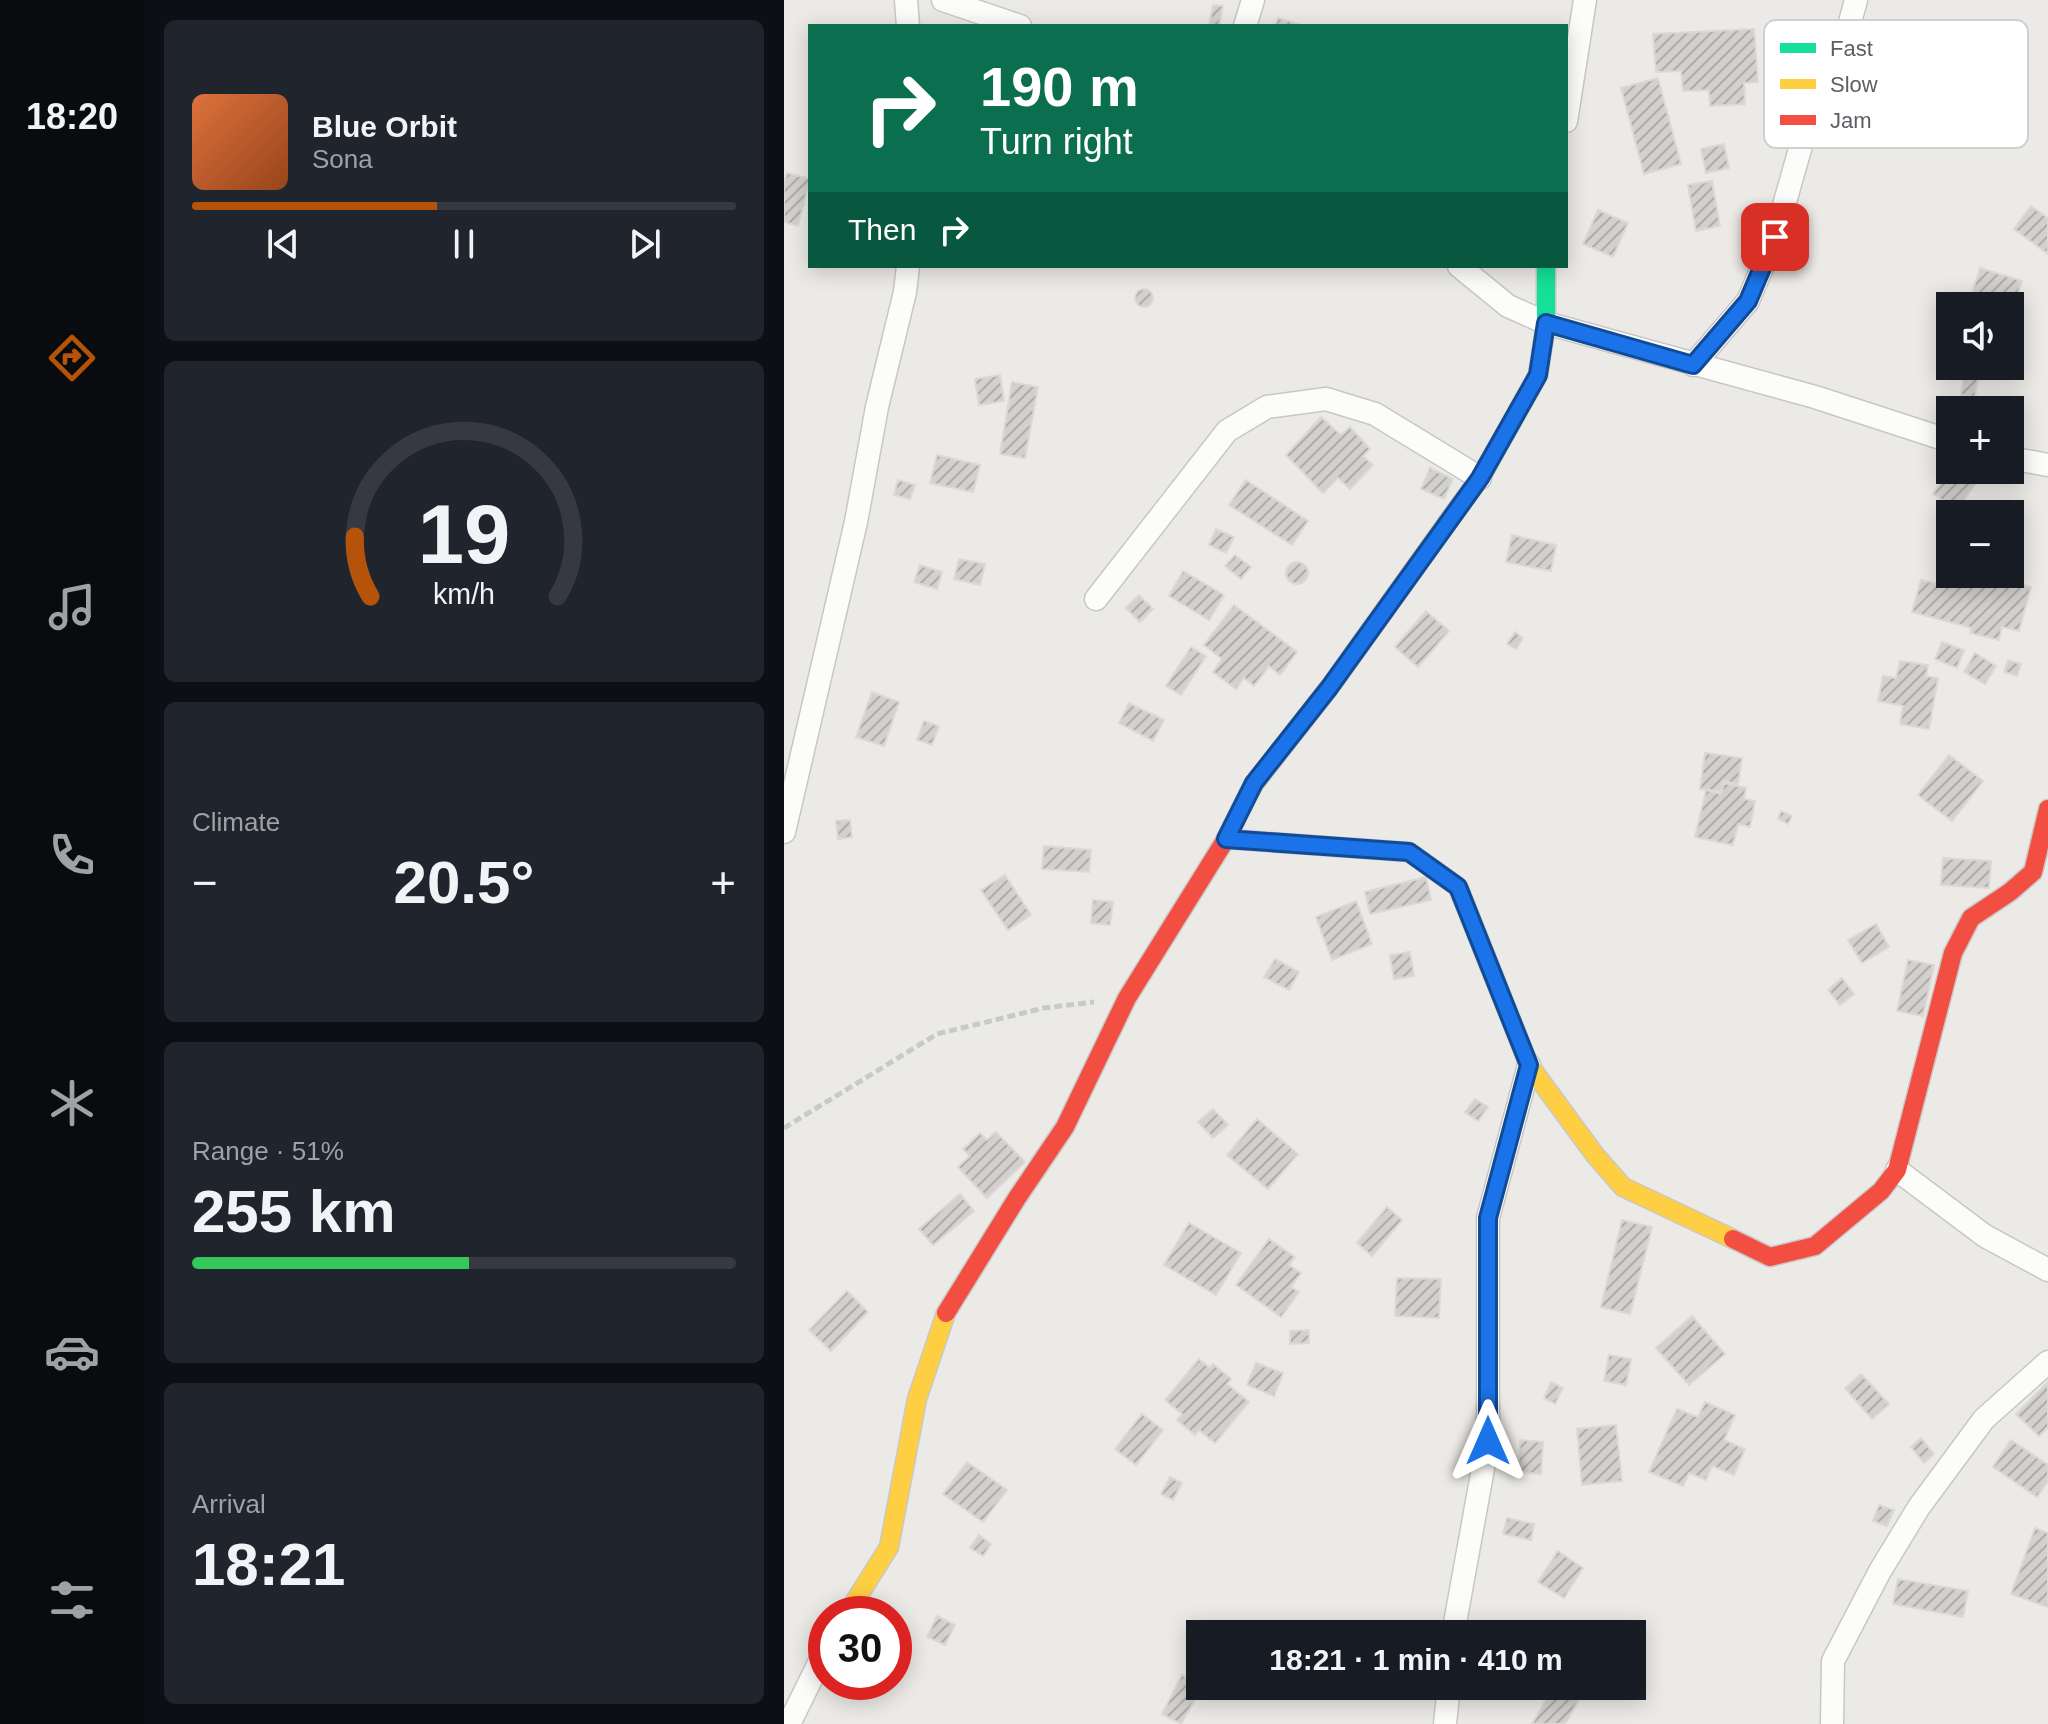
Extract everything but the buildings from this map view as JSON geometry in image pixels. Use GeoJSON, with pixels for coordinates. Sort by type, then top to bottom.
{"type":"FeatureCollection","features":[{"type":"Feature","properties":{"kind":"street"},"geometry":{"type":"LineString","coordinates":[[906,0],[908,24]]}},
{"type":"Feature","properties":{"kind":"street"},"geometry":{"type":"LineString","coordinates":[[943,0],[1014,24]]}},
{"type":"Feature","properties":{"kind":"street"},"geometry":{"type":"LineString","coordinates":[[1246,24],[1253,0]]}},
{"type":"Feature","properties":{"kind":"street"},"geometry":{"type":"LineString","coordinates":[[1568,108],[1585,0]]}},
{"type":"Feature","properties":{"kind":"street"},"geometry":{"type":"LineString","coordinates":[[1851,20],[1856,0]]}},
{"type":"Feature","properties":{"kind":"street"},"geometry":{"type":"LineString","coordinates":[[1693,365],[1748,301],[1775,237],[1800,148]]}},
{"type":"Feature","properties":{"kind":"street"},"geometry":{"type":"LineString","coordinates":[[785,825],[856,522],[908,268]]}},
{"type":"Feature","properties":{"kind":"street"},"geometry":{"type":"LineString","coordinates":[[1461,268],[1508,306],[1546,323],[1815,397],[1936,436]]}},
{"type":"Feature","properties":{"kind":"street"},"geometry":{"type":"LineString","coordinates":[[858,1596],[889,1547],[917,1399],[942,1319],[1065,1127],[1127,998],[1226,839],[1254,783],[1329,688],[1480,478],[1538,375],[1546,323],[1546,268]]}},
{"type":"Feature","properties":{"kind":"street"},"geometry":{"type":"LineString","coordinates":[[1096,599],[1227,431],[1267,407],[1326,399],[1375,414],[1480,478]]}},
{"type":"Feature","properties":{"kind":"street"},"geometry":{"type":"LineString","coordinates":[[2024,461],[2048,465]]}},
{"type":"Feature","properties":{"kind":"street"},"geometry":{"type":"LineString","coordinates":[[1226,839],[1409,852],[1458,887],[1529,1065],[1595,1155],[1623,1187],[1770,1257],[1815,1246],[1881,1191],[1897,1170],[1953,953],[1971,918],[2033,872],[2048,809]]}},
{"type":"Feature","properties":{"kind":"street"},"geometry":{"type":"LineString","coordinates":[[1456,1620],[1488,1441],[1488,1218],[1529,1065]]}},
{"type":"Feature","properties":{"kind":"street"},"geometry":{"type":"LineString","coordinates":[[1897,1170],[1985,1236],[2048,1270]]}},
{"type":"Feature","properties":{"kind":"street"},"geometry":{"type":"LineString","coordinates":[[1832,1724],[1833,1661],[1880,1571],[1919,1507],[1984,1419],[2048,1362]]}},
{"type":"Feature","properties":{"kind":"street"},"geometry":{"type":"LineString","coordinates":[[789,1724],[808,1685]]}},
{"type":"Feature","properties":{"kind":"street"},"geometry":{"type":"LineString","coordinates":[[1445,1724],[1448,1700]]}},
{"type":"Feature","properties":{"kind":"path"},"geometry":{"type":"LineString","coordinates":[[784,1128],[937,1034],[1044,1008],[1127,998]]}},
{"type":"Feature","properties":{"kind":"traffic: fast"},"geometry":{"type":"LineString","coordinates":[[1447,523],[1480,478],[1538,375],[1546,323],[1546,268]]}},
{"type":"Feature","properties":{"kind":"traffic: fast"},"geometry":{"type":"LineString","coordinates":[[1226,839],[1409,852],[1458,887],[1517,1035]]}},
{"type":"Feature","properties":{"kind":"traffic: slow"},"geometry":{"type":"LineString","coordinates":[[1253,785],[1329,688],[1447,523]]}},
{"type":"Feature","properties":{"kind":"traffic: slow"},"geometry":{"type":"LineString","coordinates":[[1517,1035],[1529,1065],[1595,1155],[1623,1187],[1733,1239]]}},
{"type":"Feature","properties":{"kind":"traffic: slow"},"geometry":{"type":"LineString","coordinates":[[858,1596],[889,1547],[917,1399],[946,1313]]}},
{"type":"Feature","properties":{"kind":"traffic: jam"},"geometry":{"type":"LineString","coordinates":[[946,1313],[1065,1127],[1127,998],[1226,839],[1253,785]]}},
{"type":"Feature","properties":{"kind":"traffic: jam"},"geometry":{"type":"LineString","coordinates":[[1733,1239],[1770,1257],[1815,1246],[1881,1191],[1897,1170],[1953,953],[1971,918],[2033,872],[2048,809]]}},
{"type":"Feature","properties":{"kind":"route"},"geometry":{"type":"LineString","coordinates":[[1488,1441],[1488,1218],[1529,1065],[1458,887],[1409,852],[1226,839],[1254,783],[1329,688],[1480,478],[1538,375],[1546,323],[1693,365],[1748,301],[1775,237]]}}]}
